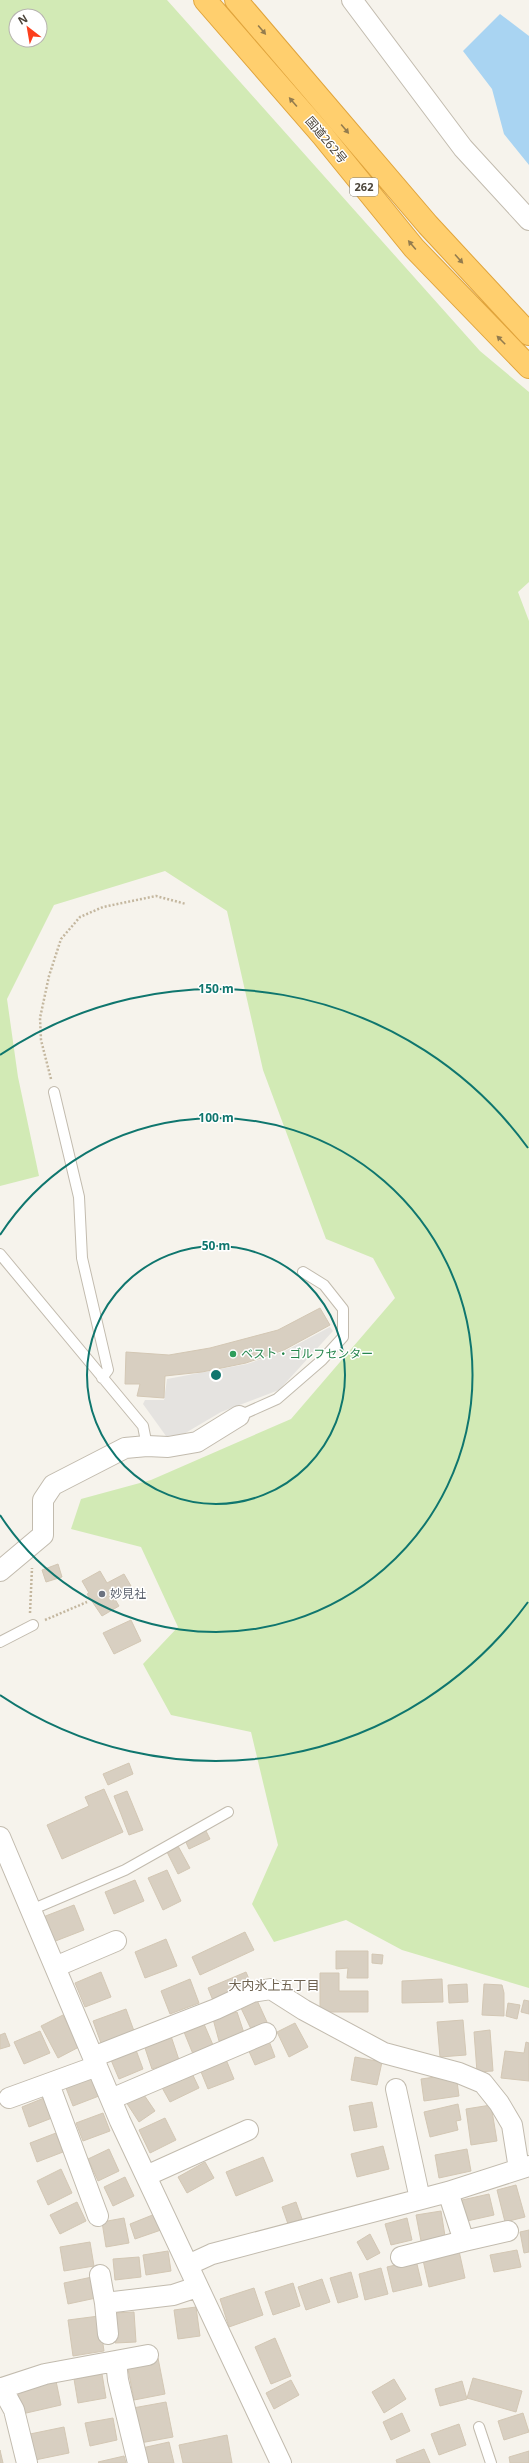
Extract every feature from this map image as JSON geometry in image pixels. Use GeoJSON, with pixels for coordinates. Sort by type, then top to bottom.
{"type":"FeatureCollection","features":[{"type":"Feature","properties":{"kind":"highway","name":"国道262号"},"geometry":{"type":"LineString","coordinates":[[206,0],[323,136],[414,248],[529,367]]}},
{"type":"Feature","properties":{"kind":"highway","name":"国道262号"},"geometry":{"type":"LineString","coordinates":[[236,0],[428,225],[529,334]]}},
{"type":"Feature","properties":{"kind":"street"},"geometry":{"type":"LineString","coordinates":[[352,0],[463,148],[529,220]]}},
{"type":"Feature","properties":{"kind":"street"},"geometry":{"type":"LineString","coordinates":[[0,1572],[43,1536],[43,1500],[53,1485],[125,1448],[147,1446],[168,1447],[197,1442],[239,1416]]}},
{"type":"Feature","properties":{"kind":"street"},"geometry":{"type":"LineString","coordinates":[[0,1837],[111,2099],[197,2287],[281,2463]]}},
{"type":"Feature","properties":{"kind":"street"},"geometry":{"type":"LineString","coordinates":[[55,1967],[116,1941]]}},
{"type":"Feature","properties":{"kind":"street"},"geometry":{"type":"LineString","coordinates":[[10,2098],[49,2084],[252,1992],[271,1989],[304,2010],[384,2053],[459,2073],[483,2083],[499,2103],[512,2125],[524,2167],[448,2192],[212,2254],[188,2265]]}},
{"type":"Feature","properties":{"kind":"street"},"geometry":{"type":"LineString","coordinates":[[111,2099],[186,2059],[236,2054],[266,2033]]}},
{"type":"Feature","properties":{"kind":"street"},"geometry":{"type":"LineString","coordinates":[[49,2084],[98,2216]]}},
{"type":"Feature","properties":{"kind":"street"},"geometry":{"type":"LineString","coordinates":[[396,2089],[420,2199]]}},
{"type":"Feature","properties":{"kind":"street"},"geometry":{"type":"LineString","coordinates":[[146,2176],[248,2130]]}},
{"type":"Feature","properties":{"kind":"street"},"geometry":{"type":"LineString","coordinates":[[448,2192],[464,2241]]}},
{"type":"Feature","properties":{"kind":"street"},"geometry":{"type":"LineString","coordinates":[[401,2257],[508,2231]]}},
{"type":"Feature","properties":{"kind":"street"},"geometry":{"type":"LineString","coordinates":[[100,2275],[108,2334]]}},
{"type":"Feature","properties":{"kind":"street"},"geometry":{"type":"LineString","coordinates":[[105,2303],[173,2295],[197,2287]]}},
{"type":"Feature","properties":{"kind":"street"},"geometry":{"type":"LineString","coordinates":[[27,2463],[14,2410],[1,2388],[45,2374],[148,2355]]}},
{"type":"Feature","properties":{"kind":"street"},"geometry":{"type":"LineString","coordinates":[[116,2361],[118,2380],[138,2463]]}},
{"type":"Feature","properties":{"kind":"lane"},"geometry":{"type":"LineString","coordinates":[[54,1092],[79,1197],[82,1258],[108,1370],[102,1378]]}},
{"type":"Feature","properties":{"kind":"lane"},"geometry":{"type":"LineString","coordinates":[[0,1254],[143,1426],[147,1446]]}},
{"type":"Feature","properties":{"kind":"lane"},"geometry":{"type":"LineString","coordinates":[[239,1416],[277,1399],[322,1360],[343,1337],[343,1309],[324,1285],[303,1272]]}},
{"type":"Feature","properties":{"kind":"lane"},"geometry":{"type":"LineString","coordinates":[[0,1642],[33,1624]]}},
{"type":"Feature","properties":{"kind":"lane"},"geometry":{"type":"LineString","coordinates":[[31,1910],[124,1870],[228,1812]]}},
{"type":"Feature","properties":{"kind":"lane"},"geometry":{"type":"LineString","coordinates":[[479,2427],[491,2463]]}},
{"type":"Feature","properties":{"kind":"path"},"geometry":{"type":"LineString","coordinates":[[54,1092],[42,1040],[40,1018],[49,976],[61,939],[80,917],[103,907],[156,896],[186,904]]}},
{"type":"Feature","properties":{"kind":"path"},"geometry":{"type":"LineString","coordinates":[[30,1546],[32,1555],[30,1616],[33,1624],[86,1602]]}},
{"type":"Feature","properties":{"kind":"green space"},"geometry":{"type":"Polygon","coordinates":[[[0,0],[167,0],[480,351],[529,392],[529,582],[518,592],[529,621],[529,1988],[402,1950],[346,1920],[274,1942],[252,1904],[278,1845],[251,1732],[171,1715],[143,1664],[178,1627],[141,1547],[71,1529],[81,1499],[151,1480],[291,1419],[395,1298],[373,1258],[326,1239],[263,1070],[227,911],[165,871],[54,905],[7,999],[18,1077],[39,1176],[0,1186],[0,0]]]}},
{"type":"Feature","properties":{"kind":"shaded area"},"geometry":{"type":"Polygon","coordinates":[[[330,1327],[333,1331],[279,1390],[221,1412],[182,1435],[166,1436],[143,1404],[145,1400],[164,1400],[167,1379],[247,1364],[285,1351],[330,1327]]]}},
{"type":"Feature","properties":{"kind":"water"},"geometry":{"type":"Polygon","coordinates":[[[500,14],[529,36],[529,165],[504,134],[492,89],[463,51],[500,14]]]}},
{"type":"Feature","properties":{"kind":"building"},"geometry":{"type":"Polygon","coordinates":[[[320,1308],[330,1325],[284,1350],[246,1363],[202,1372],[165,1376],[164,1398],[137,1396],[140,1384],[125,1384],[126,1352],[169,1355],[210,1348],[278,1330],[320,1308]]]}},
{"type":"Feature","properties":{"kind":"building"},"geometry":{"type":"Polygon","coordinates":[[[58,1564],[62,1577],[46,1582],[42,1570],[58,1564]]]}},
{"type":"Feature","properties":{"kind":"building","name":"妙見社"},"geometry":{"type":"Polygon","coordinates":[[[100,1571],[107,1583],[124,1574],[131,1586],[113,1596],[119,1606],[102,1616],[87,1594],[89,1593],[82,1581],[100,1571]]]}},
{"type":"Feature","properties":{"kind":"building"},"geometry":{"type":"Polygon","coordinates":[[[131,1620],[141,1641],[114,1654],[103,1633],[131,1620]]]}},
{"type":"Feature","properties":{"kind":"building"},"geometry":{"type":"Polygon","coordinates":[[[129,1763],[133,1774],[108,1785],[103,1774],[129,1763]]]}},
{"type":"Feature","properties":{"kind":"building"},"geometry":{"type":"Polygon","coordinates":[[[104,1789],[123,1832],[62,1859],[47,1825],[89,1806],[85,1797],[104,1789]]]}},
{"type":"Feature","properties":{"kind":"building"},"geometry":{"type":"Polygon","coordinates":[[[127,1791],[143,1830],[129,1835],[114,1796],[127,1791]]]}},
{"type":"Feature","properties":{"kind":"building"},"geometry":{"type":"Polygon","coordinates":[[[205,1829],[210,1839],[189,1849],[184,1838],[205,1829]]]}},
{"type":"Feature","properties":{"kind":"building"},"geometry":{"type":"Polygon","coordinates":[[[178,1846],[190,1868],[178,1874],[167,1852],[178,1846]]]}},
{"type":"Feature","properties":{"kind":"building"},"geometry":{"type":"Polygon","coordinates":[[[167,1870],[181,1901],[163,1910],[148,1878],[167,1870]]]}},
{"type":"Feature","properties":{"kind":"building"},"geometry":{"type":"Polygon","coordinates":[[[135,1880],[144,1901],[114,1914],[105,1892],[135,1880]]]}},
{"type":"Feature","properties":{"kind":"building"},"geometry":{"type":"Polygon","coordinates":[[[74,1905],[84,1930],[53,1942],[43,1917],[74,1905]]]}},
{"type":"Feature","properties":{"kind":"building"},"geometry":{"type":"Polygon","coordinates":[[[245,1932],[254,1950],[200,1975],[192,1957],[245,1932]]]}},
{"type":"Feature","properties":{"kind":"building"},"geometry":{"type":"Polygon","coordinates":[[[166,1939],[177,1966],[145,1978],[135,1952],[166,1939]]]}},
{"type":"Feature","properties":{"kind":"building"},"geometry":{"type":"Polygon","coordinates":[[[336,1951],[368,1951],[368,1978],[347,1978],[348,1968],[336,1969],[336,1951]]]}},
{"type":"Feature","properties":{"kind":"building"},"geometry":{"type":"Polygon","coordinates":[[[372,1954],[383,1955],[382,1964],[372,1963],[372,1954]]]}},
{"type":"Feature","properties":{"kind":"building"},"geometry":{"type":"Polygon","coordinates":[[[101,1972],[111,1997],[85,2007],[75,1983],[101,1972]]]}},
{"type":"Feature","properties":{"kind":"building"},"geometry":{"type":"Polygon","coordinates":[[[246,1972],[252,1986],[214,2003],[208,1988],[246,1972]]]}},
{"type":"Feature","properties":{"kind":"building"},"geometry":{"type":"Polygon","coordinates":[[[320,1973],[339,1973],[339,1991],[368,1991],[368,2012],[320,2012],[320,1973]]]}},
{"type":"Feature","properties":{"kind":"building"},"geometry":{"type":"Polygon","coordinates":[[[190,1979],[199,2003],[170,2014],[161,1991],[190,1979]]]}},
{"type":"Feature","properties":{"kind":"building"},"geometry":{"type":"Polygon","coordinates":[[[442,1979],[443,2002],[402,2003],[402,1981],[442,1979]]]}},
{"type":"Feature","properties":{"kind":"building"},"geometry":{"type":"Polygon","coordinates":[[[467,1984],[468,2002],[449,2003],[448,1985],[467,1984]]]}},
{"type":"Feature","properties":{"kind":"building"},"geometry":{"type":"Polygon","coordinates":[[[484,1984],[502,1985],[504,1993],[504,2016],[482,2015],[484,1984]]]}},
{"type":"Feature","properties":{"kind":"building"},"geometry":{"type":"Polygon","coordinates":[[[256,1998],[267,2022],[251,2029],[240,2006],[256,1998]]]}},
{"type":"Feature","properties":{"kind":"building"},"geometry":{"type":"Polygon","coordinates":[[[524,2000],[529,2001],[529,2014],[521,2012],[524,2000]]]}},
{"type":"Feature","properties":{"kind":"building"},"geometry":{"type":"Polygon","coordinates":[[[508,2003],[520,2005],[517,2019],[506,2016],[508,2003]]]}},
{"type":"Feature","properties":{"kind":"building"},"geometry":{"type":"Polygon","coordinates":[[[126,2009],[134,2031],[101,2043],[93,2021],[126,2009]]]}},
{"type":"Feature","properties":{"kind":"building"},"geometry":{"type":"Polygon","coordinates":[[[237,2012],[244,2033],[219,2041],[213,2019],[237,2012]]]}},
{"type":"Feature","properties":{"kind":"building"},"geometry":{"type":"Polygon","coordinates":[[[63,2015],[79,2047],[58,2058],[41,2026],[63,2015]]]}},
{"type":"Feature","properties":{"kind":"building"},"geometry":{"type":"Polygon","coordinates":[[[463,2020],[466,2055],[440,2057],[437,2022],[463,2020]]]}},
{"type":"Feature","properties":{"kind":"building"},"geometry":{"type":"Polygon","coordinates":[[[295,2023],[308,2047],[289,2057],[277,2032],[295,2023]]]}},
{"type":"Feature","properties":{"kind":"building"},"geometry":{"type":"Polygon","coordinates":[[[204,2024],[213,2045],[193,2054],[184,2032],[204,2024]]]}},
{"type":"Feature","properties":{"kind":"building"},"geometry":{"type":"Polygon","coordinates":[[[490,2030],[493,2071],[477,2072],[474,2032],[490,2030]]]}},
{"type":"Feature","properties":{"kind":"building"},"geometry":{"type":"Polygon","coordinates":[[[40,2031],[50,2053],[24,2064],[14,2042],[40,2031]]]}},
{"type":"Feature","properties":{"kind":"building"},"geometry":{"type":"Polygon","coordinates":[[[5,2033],[10,2046],[0,2049],[0,2035],[5,2033]]]}},
{"type":"Feature","properties":{"kind":"building"},"geometry":{"type":"Polygon","coordinates":[[[171,2036],[179,2060],[152,2069],[144,2045],[171,2036]]]}},
{"type":"Feature","properties":{"kind":"building"},"geometry":{"type":"Polygon","coordinates":[[[269,2041],[275,2057],[255,2065],[248,2049],[269,2041]]]}},
{"type":"Feature","properties":{"kind":"building"},"geometry":{"type":"Polygon","coordinates":[[[526,2042],[529,2043],[529,2081],[501,2078],[505,2051],[524,2053],[526,2042]]]}},
{"type":"Feature","properties":{"kind":"building"},"geometry":{"type":"Polygon","coordinates":[[[136,2050],[143,2069],[119,2079],[111,2060],[136,2050]]]}},
{"type":"Feature","properties":{"kind":"building"},"geometry":{"type":"Polygon","coordinates":[[[225,2057],[234,2079],[208,2089],[199,2067],[225,2057]]]}},
{"type":"Feature","properties":{"kind":"building"},"geometry":{"type":"Polygon","coordinates":[[[355,2057],[382,2062],[377,2085],[351,2080],[355,2057]]]}},
{"type":"Feature","properties":{"kind":"building"},"geometry":{"type":"Polygon","coordinates":[[[190,2069],[199,2088],[170,2102],[160,2084],[190,2069]]]}},
{"type":"Feature","properties":{"kind":"building"},"geometry":{"type":"Polygon","coordinates":[[[456,2074],[459,2096],[424,2101],[421,2079],[456,2074]]]}},
{"type":"Feature","properties":{"kind":"building"},"geometry":{"type":"Polygon","coordinates":[[[92,2078],[99,2096],[73,2106],[66,2088],[92,2078]]]}},
{"type":"Feature","properties":{"kind":"building"},"geometry":{"type":"Polygon","coordinates":[[[142,2092],[155,2111],[139,2122],[126,2102],[142,2092]]]}},
{"type":"Feature","properties":{"kind":"building"},"geometry":{"type":"Polygon","coordinates":[[[44,2098],[52,2118],[29,2127],[22,2107],[44,2098]]]}},
{"type":"Feature","properties":{"kind":"building"},"geometry":{"type":"Polygon","coordinates":[[[372,2102],[377,2127],[354,2131],[349,2106],[372,2102]]]}},
{"type":"Feature","properties":{"kind":"building"},"geometry":{"type":"Polygon","coordinates":[[[458,2104],[461,2120],[456,2121],[458,2130],[430,2137],[424,2112],[458,2104]]]}},
{"type":"Feature","properties":{"kind":"building"},"geometry":{"type":"Polygon","coordinates":[[[491,2105],[497,2141],[471,2145],[466,2109],[491,2105]]]}},
{"type":"Feature","properties":{"kind":"building"},"geometry":{"type":"Polygon","coordinates":[[[103,2113],[110,2131],[83,2141],[76,2123],[103,2113]]]}},
{"type":"Feature","properties":{"kind":"building"},"geometry":{"type":"Polygon","coordinates":[[[165,2118],[176,2140],[150,2153],[139,2130],[165,2118]]]}},
{"type":"Feature","properties":{"kind":"building"},"geometry":{"type":"Polygon","coordinates":[[[56,2133],[63,2152],[37,2162],[30,2143],[56,2133]]]}},
{"type":"Feature","properties":{"kind":"building"},"geometry":{"type":"Polygon","coordinates":[[[383,2146],[389,2169],[357,2177],[351,2154],[383,2146]]]}},
{"type":"Feature","properties":{"kind":"building"},"geometry":{"type":"Polygon","coordinates":[[[109,2149],[119,2171],[98,2181],[88,2159],[109,2149]]]}},
{"type":"Feature","properties":{"kind":"building"},"geometry":{"type":"Polygon","coordinates":[[[467,2149],[471,2171],[439,2178],[435,2155],[467,2149]]]}},
{"type":"Feature","properties":{"kind":"building"},"geometry":{"type":"Polygon","coordinates":[[[263,2157],[273,2181],[236,2196],[226,2172],[263,2157]]]}},
{"type":"Feature","properties":{"kind":"building"},"geometry":{"type":"Polygon","coordinates":[[[205,2162],[214,2178],[187,2193],[178,2177],[205,2162]]]}},
{"type":"Feature","properties":{"kind":"building"},"geometry":{"type":"Polygon","coordinates":[[[61,2169],[72,2193],[48,2205],[37,2181],[61,2169]]]}},
{"type":"Feature","properties":{"kind":"building"},"geometry":{"type":"Polygon","coordinates":[[[125,2177],[134,2196],[113,2206],[104,2187],[125,2177]]]}},
{"type":"Feature","properties":{"kind":"building"},"geometry":{"type":"Polygon","coordinates":[[[516,2185],[525,2217],[505,2222],[497,2190],[516,2185]]]}},
{"type":"Feature","properties":{"kind":"building"},"geometry":{"type":"Polygon","coordinates":[[[489,2194],[494,2215],[467,2221],[462,2200],[489,2194]]]}},
{"type":"Feature","properties":{"kind":"building"},"geometry":{"type":"Polygon","coordinates":[[[77,2202],[86,2221],[60,2234],[50,2215],[77,2202]]]}},
{"type":"Feature","properties":{"kind":"building"},"geometry":{"type":"Polygon","coordinates":[[[296,2202],[302,2219],[288,2224],[282,2207],[296,2202]]]}},
{"type":"Feature","properties":{"kind":"building"},"geometry":{"type":"Polygon","coordinates":[[[441,2211],[445,2236],[421,2241],[416,2215],[441,2211]]]}},
{"type":"Feature","properties":{"kind":"building"},"geometry":{"type":"Polygon","coordinates":[[[155,2214],[161,2230],[135,2239],[130,2224],[155,2214]]]}},
{"type":"Feature","properties":{"kind":"building"},"geometry":{"type":"Polygon","coordinates":[[[124,2218],[129,2243],[106,2247],[102,2222],[124,2218]]]}},
{"type":"Feature","properties":{"kind":"building"},"geometry":{"type":"Polygon","coordinates":[[[407,2218],[412,2240],[391,2245],[385,2224],[407,2218]]]}},
{"type":"Feature","properties":{"kind":"building"},"geometry":{"type":"Polygon","coordinates":[[[529,2230],[529,2252],[524,2253],[520,2232],[529,2230]]]}},
{"type":"Feature","properties":{"kind":"building"},"geometry":{"type":"Polygon","coordinates":[[[370,2234],[380,2253],[367,2260],[357,2242],[370,2234]]]}},
{"type":"Feature","properties":{"kind":"building"},"geometry":{"type":"Polygon","coordinates":[[[90,2242],[94,2266],[64,2271],[60,2247],[90,2242]]]}},
{"type":"Feature","properties":{"kind":"building"},"geometry":{"type":"Polygon","coordinates":[[[517,2250],[521,2267],[494,2272],[490,2255],[517,2250]]]}},
{"type":"Feature","properties":{"kind":"building"},"geometry":{"type":"Polygon","coordinates":[[[168,2251],[171,2271],[146,2275],[143,2255],[168,2251]]]}},
{"type":"Feature","properties":{"kind":"building"},"geometry":{"type":"Polygon","coordinates":[[[459,2251],[465,2278],[429,2287],[423,2260],[459,2251]]]}},
{"type":"Feature","properties":{"kind":"building"},"geometry":{"type":"Polygon","coordinates":[[[139,2257],[141,2277],[115,2280],[113,2259],[139,2257]]]}},
{"type":"Feature","properties":{"kind":"building"},"geometry":{"type":"Polygon","coordinates":[[[416,2260],[422,2285],[393,2292],[387,2267],[416,2260]]]}},
{"type":"Feature","properties":{"kind":"building"},"geometry":{"type":"Polygon","coordinates":[[[381,2268],[388,2294],[365,2300],[359,2274],[381,2268]]]}},
{"type":"Feature","properties":{"kind":"building"},"geometry":{"type":"Polygon","coordinates":[[[351,2272],[358,2297],[338,2303],[330,2278],[351,2272]]]}},
{"type":"Feature","properties":{"kind":"building"},"geometry":{"type":"Polygon","coordinates":[[[92,2277],[96,2298],[68,2304],[64,2283],[92,2277]]]}},
{"type":"Feature","properties":{"kind":"building"},"geometry":{"type":"Polygon","coordinates":[[[322,2279],[330,2302],[306,2310],[298,2287],[322,2279]]]}},
{"type":"Feature","properties":{"kind":"building"},"geometry":{"type":"Polygon","coordinates":[[[293,2283],[300,2306],[273,2315],[265,2292],[293,2283]]]}},
{"type":"Feature","properties":{"kind":"building"},"geometry":{"type":"Polygon","coordinates":[[[254,2288],[263,2315],[229,2327],[220,2299],[254,2288]]]}},
{"type":"Feature","properties":{"kind":"building"},"geometry":{"type":"Polygon","coordinates":[[[196,2307],[200,2336],[178,2339],[174,2310],[196,2307]]]}},
{"type":"Feature","properties":{"kind":"building"},"geometry":{"type":"Polygon","coordinates":[[[134,2312],[136,2342],[115,2343],[113,2313],[134,2312]]]}},
{"type":"Feature","properties":{"kind":"building"},"geometry":{"type":"Polygon","coordinates":[[[99,2316],[104,2351],[73,2356],[68,2320],[99,2316]]]}},
{"type":"Feature","properties":{"kind":"building"},"geometry":{"type":"Polygon","coordinates":[[[275,2338],[291,2376],[271,2384],[255,2347],[275,2338]]]}},
{"type":"Feature","properties":{"kind":"building"},"geometry":{"type":"Polygon","coordinates":[[[158,2358],[165,2394],[134,2400],[127,2364],[158,2358]]]}},
{"type":"Feature","properties":{"kind":"building"},"geometry":{"type":"Polygon","coordinates":[[[102,2374],[106,2398],[78,2403],[74,2379],[102,2374]]]}},
{"type":"Feature","properties":{"kind":"building"},"geometry":{"type":"Polygon","coordinates":[[[473,2378],[522,2391],[516,2412],[467,2398],[473,2378]]]}},
{"type":"Feature","properties":{"kind":"building"},"geometry":{"type":"Polygon","coordinates":[[[394,2379],[406,2399],[384,2413],[372,2392],[394,2379]]]}},
{"type":"Feature","properties":{"kind":"building"},"geometry":{"type":"Polygon","coordinates":[[[291,2380],[299,2395],[274,2409],[266,2393],[291,2380]]]}},
{"type":"Feature","properties":{"kind":"building"},"geometry":{"type":"Polygon","coordinates":[[[56,2381],[61,2405],[22,2414],[17,2390],[56,2381]]]}},
{"type":"Feature","properties":{"kind":"building"},"geometry":{"type":"Polygon","coordinates":[[[462,2381],[467,2399],[440,2406],[435,2389],[462,2381]]]}},
{"type":"Feature","properties":{"kind":"building"},"geometry":{"type":"Polygon","coordinates":[[[166,2402],[173,2437],[140,2443],[133,2408],[166,2402]]]}},
{"type":"Feature","properties":{"kind":"building"},"geometry":{"type":"Polygon","coordinates":[[[402,2413],[410,2431],[391,2440],[383,2422],[402,2413]]]}},
{"type":"Feature","properties":{"kind":"building"},"geometry":{"type":"Polygon","coordinates":[[[523,2413],[529,2432],[504,2440],[498,2421],[523,2413]]]}},
{"type":"Feature","properties":{"kind":"building"},"geometry":{"type":"Polygon","coordinates":[[[113,2418],[117,2440],[90,2446],[85,2423],[113,2418]]]}},
{"type":"Feature","properties":{"kind":"building"},"geometry":{"type":"Polygon","coordinates":[[[459,2424],[466,2445],[439,2455],[431,2434],[459,2424]]]}},
{"type":"Feature","properties":{"kind":"building"},"geometry":{"type":"Polygon","coordinates":[[[64,2427],[69,2453],[35,2460],[30,2434],[64,2427]]]}},
{"type":"Feature","properties":{"kind":"building"},"geometry":{"type":"Polygon","coordinates":[[[227,2435],[232,2463],[183,2463],[179,2445],[227,2435]]]}},
{"type":"Feature","properties":{"kind":"building"},"geometry":{"type":"Polygon","coordinates":[[[169,2442],[174,2463],[145,2463],[142,2448],[169,2442]]]}},
{"type":"Feature","properties":{"kind":"building"},"geometry":{"type":"Polygon","coordinates":[[[424,2449],[430,2463],[397,2463],[396,2460],[424,2449]]]}},
{"type":"Feature","properties":{"kind":"building"},"geometry":{"type":"Polygon","coordinates":[[[0,2450],[3,2463],[0,2463],[0,2450]]]}},
{"type":"Feature","properties":{"kind":"building"},"geometry":{"type":"Polygon","coordinates":[[[529,2451],[529,2463],[510,2463],[509,2457],[529,2451]]]}},
{"type":"Feature","properties":{"kind":"building"},"geometry":{"type":"Polygon","coordinates":[[[124,2456],[126,2463],[98,2462],[124,2456]]]}},
{"type":"Feature","properties":{"kind":"place","name":"ベスト・ゴルフセンター"},"geometry":{"type":"Point","coordinates":[233,1354]}},
{"type":"Feature","properties":{"kind":"place","name":"妙見社"},"geometry":{"type":"Point","coordinates":[102,1594]}},
{"type":"Feature","properties":{"kind":"district","name":"大内氷上五丁目"},"geometry":{"type":"Point","coordinates":[274,1985]}}]}
